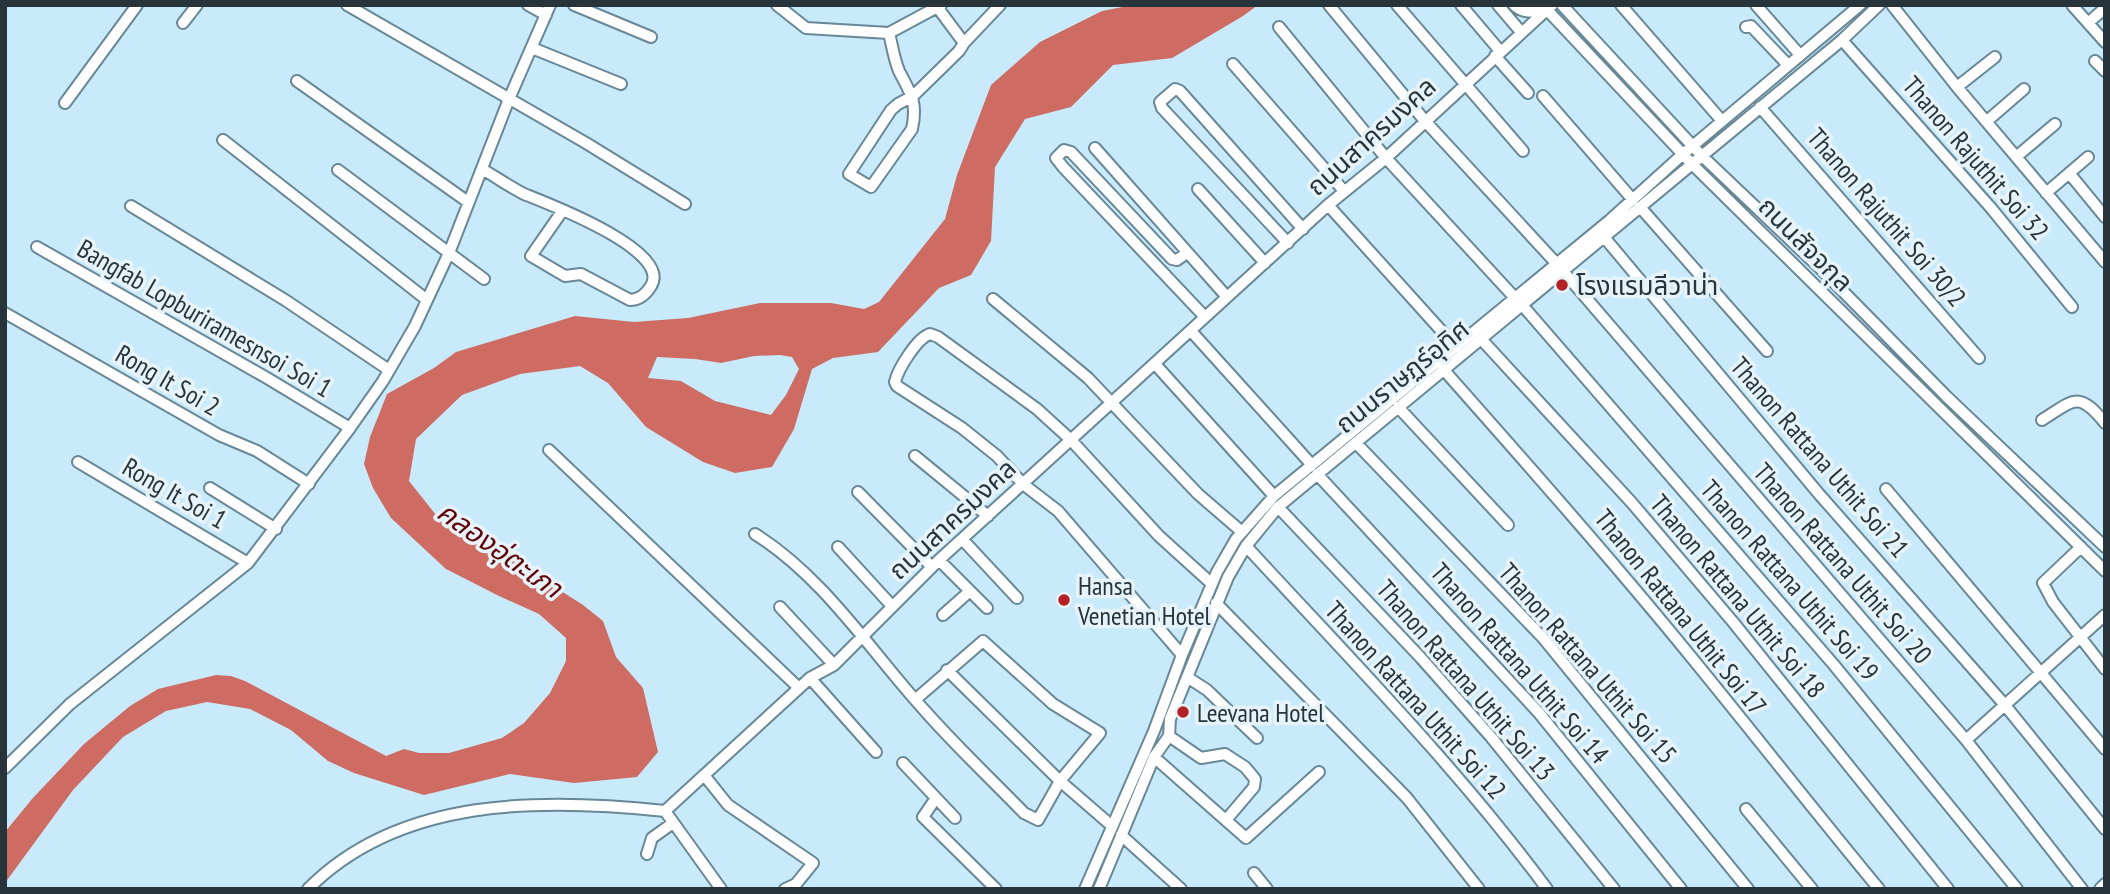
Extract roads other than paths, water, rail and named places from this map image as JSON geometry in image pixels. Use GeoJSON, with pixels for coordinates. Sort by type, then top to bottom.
{"type":"FeatureCollection","features":[{"type":"Feature","properties":{"kind":"street"},"geometry":{"type":"LineString","coordinates":[[65,103],[137,5]]}},
{"type":"Feature","properties":{"kind":"street"},"geometry":{"type":"LineString","coordinates":[[183,23],[197,5]]}},
{"type":"Feature","properties":{"kind":"street"},"geometry":{"type":"LineString","coordinates":[[347,5],[586,143],[685,204]]}},
{"type":"Feature","properties":{"kind":"street"},"geometry":{"type":"LineString","coordinates":[[369,5],[370,18]]}},
{"type":"Feature","properties":{"kind":"street"},"geometry":{"type":"LineString","coordinates":[[7,763],[70,704],[248,563],[309,484],[389,370],[415,326],[449,253],[509,99],[548,10],[528,5]]}},
{"type":"Feature","properties":{"kind":"street"},"geometry":{"type":"LineString","coordinates":[[574,5],[651,37]]}},
{"type":"Feature","properties":{"kind":"street"},"geometry":{"type":"LineString","coordinates":[[777,5],[806,27],[888,33],[939,6],[964,43]]}},
{"type":"Feature","properties":{"kind":"street"},"geometry":{"type":"LineString","coordinates":[[888,33],[898,68],[912,96],[912,129],[871,187],[849,174],[891,110],[912,96],[959,51],[1000,5]]}},
{"type":"Feature","properties":{"kind":"street","name":"Thanon Rattana Uthit Soi 20"},"geometry":{"type":"LineString","coordinates":[[1329,5],[1425,121],[1559,267],[1966,740],[2082,889]]}},
{"type":"Feature","properties":{"kind":"street"},"geometry":{"type":"LineString","coordinates":[[1397,5],[1523,151]]}},
{"type":"Feature","properties":{"kind":"street"},"geometry":{"type":"LineString","coordinates":[[1461,5],[1528,93]]}},
{"type":"Feature","properties":{"kind":"street"},"geometry":{"type":"LineString","coordinates":[[1497,5],[1521,32]]}},
{"type":"Feature","properties":{"kind":"street"},"geometry":{"type":"LineString","coordinates":[[1514,5],[1519,11],[1526,13],[1548,8]]}},
{"type":"Feature","properties":{"kind":"street","name":"ถนนสัจจกุล"},"geometry":{"type":"LineString","coordinates":[[1562,5],[1701,155],[1823,271],[2055,502],[2105,547]]}},
{"type":"Feature","properties":{"kind":"street"},"geometry":{"type":"LineString","coordinates":[[1621,5],[1722,121]]}},
{"type":"Feature","properties":{"kind":"street"},"geometry":{"type":"LineString","coordinates":[[1756,5],[1800,55]]}},
{"type":"Feature","properties":{"kind":"street","name":"ถนนราษฏร์อุทิศ"},"geometry":{"type":"LineString","coordinates":[[1559,267],[1604,237],[1684,154],[1860,5]]}},
{"type":"Feature","properties":{"kind":"street","name":"ถนนราษฏร์อุทิศ"},"geometry":{"type":"LineString","coordinates":[[1169,736],[1164,716],[1182,655],[1212,584],[1242,532],[1274,496],[1311,464],[1482,340],[1519,302],[1559,267],[1637,203],[1692,164],[1842,40],[1879,5]]}},
{"type":"Feature","properties":{"kind":"street"},"geometry":{"type":"LineString","coordinates":[[1892,5],[1956,87],[2105,262]]}},
{"type":"Feature","properties":{"kind":"street"},"geometry":{"type":"LineString","coordinates":[[2072,5],[2105,42]]}},
{"type":"Feature","properties":{"kind":"street","name":"ถนนสาครมงคล"},"geometry":{"type":"LineString","coordinates":[[665,811],[810,678],[834,665],[962,539],[1328,205],[1386,158],[1548,8]]}},
{"type":"Feature","properties":{"kind":"street","name":"ถนนสัจจกุล"},"geometry":{"type":"LineString","coordinates":[[1548,8],[1692,164],[2105,571]]}},
{"type":"Feature","properties":{"kind":"street"},"geometry":{"type":"LineString","coordinates":[[2088,23],[2105,8]]}},
{"type":"Feature","properties":{"kind":"street"},"geometry":{"type":"LineString","coordinates":[[1746,27],[1751,26],[1788,65]]}},
{"type":"Feature","properties":{"kind":"street","name":"Thanon Rattana Uthit Soi 19"},"geometry":{"type":"LineString","coordinates":[[1279,27],[1386,158],[1519,302],[1834,665],[2017,889]]}},
{"type":"Feature","properties":{"kind":"street","name":"Thanon Rajuthit Soi 32"},"geometry":{"type":"LineString","coordinates":[[1842,40],[1991,208],[2072,307]]}},
{"type":"Feature","properties":{"kind":"street"},"geometry":{"type":"LineString","coordinates":[[532,48],[621,84]]}},
{"type":"Feature","properties":{"kind":"street"},"geometry":{"type":"LineString","coordinates":[[1956,87],[1995,57]]}},
{"type":"Feature","properties":{"kind":"street"},"geometry":{"type":"LineString","coordinates":[[2095,61],[2105,71]]}},
{"type":"Feature","properties":{"kind":"street"},"geometry":{"type":"LineString","coordinates":[[1233,64],[1344,191]]}},
{"type":"Feature","properties":{"kind":"street"},"geometry":{"type":"LineString","coordinates":[[297,82],[468,202]]}},
{"type":"Feature","properties":{"kind":"street"},"geometry":{"type":"LineString","coordinates":[[1287,243],[1162,108],[1160,102],[1164,96],[1175,89],[1181,91],[1303,229]]}},
{"type":"Feature","properties":{"kind":"street"},"geometry":{"type":"LineString","coordinates":[[1987,121],[2024,89]]}},
{"type":"Feature","properties":{"kind":"street"},"geometry":{"type":"LineString","coordinates":[[1543,96],[1767,351]]}},
{"type":"Feature","properties":{"kind":"street","name":"Thanon Rajuthit Soi 30/2"},"geometry":{"type":"LineString","coordinates":[[1760,107],[1979,358]]}},
{"type":"Feature","properties":{"kind":"street"},"geometry":{"type":"LineString","coordinates":[[2016,157],[2055,124]]}},
{"type":"Feature","properties":{"kind":"street"},"geometry":{"type":"LineString","coordinates":[[223,141],[427,300]]}},
{"type":"Feature","properties":{"kind":"street"},"geometry":{"type":"LineString","coordinates":[[1095,148],[1227,297]]}},
{"type":"Feature","properties":{"kind":"street"},"geometry":{"type":"LineString","coordinates":[[1187,253],[1177,260],[1172,259],[1071,152],[1064,150],[1058,154],[1056,158],[1063,167],[1205,317]]}},
{"type":"Feature","properties":{"kind":"street"},"geometry":{"type":"LineString","coordinates":[[2046,193],[2088,157]]}},
{"type":"Feature","properties":{"kind":"street"},"geometry":{"type":"LineString","coordinates":[[482,169],[521,192],[563,210],[606,232],[642,255],[653,267],[655,274],[654,282],[646,293],[636,300],[630,300],[581,274],[565,276],[531,256],[563,210]]}},
{"type":"Feature","properties":{"kind":"street"},"geometry":{"type":"LineString","coordinates":[[338,170],[484,279]]}},
{"type":"Feature","properties":{"kind":"street"},"geometry":{"type":"LineString","coordinates":[[2069,173],[2105,217]]}},
{"type":"Feature","properties":{"kind":"street"},"geometry":{"type":"LineString","coordinates":[[1198,188],[1265,263]]}},
{"type":"Feature","properties":{"kind":"street"},"geometry":{"type":"LineString","coordinates":[[1328,205],[1456,347]]}},
{"type":"Feature","properties":{"kind":"street"},"geometry":{"type":"LineString","coordinates":[[131,206],[285,300],[389,370]]}},
{"type":"Feature","properties":{"kind":"street","name":"Thanon Rattana Uthit Soi 21"},"geometry":{"type":"LineString","coordinates":[[1604,237],[1819,494],[2004,704],[2105,829]]}},
{"type":"Feature","properties":{"kind":"street","name":"Bangfab Lopburiramesnsoi Soi 1"},"geometry":{"type":"LineString","coordinates":[[37,247],[267,378],[349,428]]}},
{"type":"Feature","properties":{"kind":"street"},"geometry":{"type":"LineString","coordinates":[[993,299],[1088,378],[1198,494],[1242,532]]}},
{"type":"Feature","properties":{"kind":"street","name":"ถนนราษฏร์อุทิศ"},"geometry":{"type":"LineString","coordinates":[[1085,889],[1154,731],[1187,677],[1216,603],[1246,545],[1278,507],[1398,407],[1413,388],[1456,347],[1519,302]]}},
{"type":"Feature","properties":{"kind":"street","name":"Rong It Soi 2"},"geometry":{"type":"LineString","coordinates":[[5,313],[219,435],[257,451],[309,484]]}},
{"type":"Feature","properties":{"kind":"street"},"geometry":{"type":"LineString","coordinates":[[1191,331],[1311,464]]}},
{"type":"Feature","properties":{"kind":"street"},"geometry":{"type":"LineString","coordinates":[[1182,655],[1058,511],[1023,484],[997,456],[962,428],[895,382],[899,370],[923,337],[930,334],[938,337],[1037,409],[1071,440],[1159,536],[1212,584]]}},
{"type":"Feature","properties":{"kind":"street","name":"Thanon Rattana Uthit Soi 18"},"geometry":{"type":"LineString","coordinates":[[1482,340],[1632,503],[1724,612],[1948,889]]}},
{"type":"Feature","properties":{"kind":"street"},"geometry":{"type":"LineString","coordinates":[[1154,364],[1274,496]]}},
{"type":"Feature","properties":{"kind":"street","name":"Thanon Rattana Uthit Soi 17"},"geometry":{"type":"LineString","coordinates":[[1443,369],[1564,506],[1684,649],[1879,889]]}},
{"type":"Feature","properties":{"kind":"street"},"geometry":{"type":"LineString","coordinates":[[2042,420],[2070,403],[2081,401],[2090,405],[2105,423]]}},
{"type":"Feature","properties":{"kind":"street"},"geometry":{"type":"LineString","coordinates":[[1398,407],[1508,525]]}},
{"type":"Feature","properties":{"kind":"street","name":"Thanon Rattana Uthit Soi 15"},"geometry":{"type":"LineString","coordinates":[[1356,443],[1544,639],[1748,889]]}},
{"type":"Feature","properties":{"kind":"street"},"geometry":{"type":"LineString","coordinates":[[549,450],[799,688]]}},
{"type":"Feature","properties":{"kind":"street"},"geometry":{"type":"LineString","coordinates":[[915,456],[988,516]]}},
{"type":"Feature","properties":{"kind":"street","name":"Rong It Soi 1"},"geometry":{"type":"LineString","coordinates":[[78,462],[248,563]]}},
{"type":"Feature","properties":{"kind":"street","name":"Thanon Rattana Uthit Soi 14"},"geometry":{"type":"LineString","coordinates":[[1318,474],[1539,713],[1681,889]]}},
{"type":"Feature","properties":{"kind":"street"},"geometry":{"type":"LineString","coordinates":[[210,488],[276,529]]}},
{"type":"Feature","properties":{"kind":"street"},"geometry":{"type":"LineString","coordinates":[[1886,488],[2105,749]]}},
{"type":"Feature","properties":{"kind":"street"},"geometry":{"type":"LineString","coordinates":[[858,492],[987,608]]}},
{"type":"Feature","properties":{"kind":"street"},"geometry":{"type":"LineString","coordinates":[[2055,502],[2062,529]]}},
{"type":"Feature","properties":{"kind":"street","name":"Thanon Rattana Uthit Soi 13"},"geometry":{"type":"LineString","coordinates":[[1278,507],[1421,658],[1491,737],[1614,889]]}},
{"type":"Feature","properties":{"kind":"street"},"geometry":{"type":"LineString","coordinates":[[755,534],[781,550],[864,636],[916,699],[952,739],[1024,813],[1038,820],[1060,781],[1100,733],[1053,704],[983,640],[916,699]]}},
{"type":"Feature","properties":{"kind":"street"},"geometry":{"type":"LineString","coordinates":[[962,539],[1017,598]]}},
{"type":"Feature","properties":{"kind":"street","name":"Thanon Rattana Uthit Soi 12"},"geometry":{"type":"LineString","coordinates":[[1246,545],[1431,747],[1547,889]]}},
{"type":"Feature","properties":{"kind":"street"},"geometry":{"type":"LineString","coordinates":[[838,547],[892,606]]}},
{"type":"Feature","properties":{"kind":"street"},"geometry":{"type":"LineString","coordinates":[[2081,547],[2043,583],[2079,638],[2105,668]]}},
{"type":"Feature","properties":{"kind":"street"},"geometry":{"type":"LineString","coordinates":[[943,615],[970,591]]}},
{"type":"Feature","properties":{"kind":"street"},"geometry":{"type":"LineString","coordinates":[[1216,603],[1407,798],[1479,889]]}},
{"type":"Feature","properties":{"kind":"street"},"geometry":{"type":"LineString","coordinates":[[780,607],[834,665]]}},
{"type":"Feature","properties":{"kind":"street"},"geometry":{"type":"LineString","coordinates":[[1966,740],[2105,615]]}},
{"type":"Feature","properties":{"kind":"street"},"geometry":{"type":"LineString","coordinates":[[947,670],[1060,781],[1112,826]]}},
{"type":"Feature","properties":{"kind":"street"},"geometry":{"type":"LineString","coordinates":[[1187,677],[1207,690],[1256,738]]}},
{"type":"Feature","properties":{"kind":"street"},"geometry":{"type":"LineString","coordinates":[[810,678],[876,752]]}},
{"type":"Feature","properties":{"kind":"street"},"geometry":{"type":"LineString","coordinates":[[1098,889],[1154,757],[1169,736],[1201,758],[1225,754],[1245,767],[1255,779],[1254,787],[1226,820]]}},
{"type":"Feature","properties":{"kind":"street"},"geometry":{"type":"LineString","coordinates":[[1154,757],[1246,838],[1319,772]]}},
{"type":"Feature","properties":{"kind":"street"},"geometry":{"type":"LineString","coordinates":[[903,763],[956,818]]}},
{"type":"Feature","properties":{"kind":"street"},"geometry":{"type":"LineString","coordinates":[[704,775],[728,805],[813,863],[794,887]]}},
{"type":"Feature","properties":{"kind":"street"},"geometry":{"type":"LineString","coordinates":[[936,798],[923,817],[996,889]]}},
{"type":"Feature","properties":{"kind":"street"},"geometry":{"type":"LineString","coordinates":[[308,889],[324,872],[355,851],[399,829],[484,808],[520,805],[665,811],[721,889]]}},
{"type":"Feature","properties":{"kind":"street"},"geometry":{"type":"LineString","coordinates":[[1746,809],[1812,889]]}},
{"type":"Feature","properties":{"kind":"street"},"geometry":{"type":"LineString","coordinates":[[647,853],[652,838],[673,823]]}},
{"type":"Feature","properties":{"kind":"street"},"geometry":{"type":"LineString","coordinates":[[1121,835],[1181,889]]}},
{"type":"Feature","properties":{"kind":"street"},"geometry":{"type":"LineString","coordinates":[[1254,873],[1267,889]]}},
{"type":"Feature","properties":{"kind":"street"},"geometry":{"type":"LineString","coordinates":[[2101,889],[2105,884]]}},
{"type":"Feature","properties":{"kind":"waterway"},"geometry":{"type":"LineString","coordinates":[[848,5],[878,5]]}},
{"type":"Feature","properties":{"kind":"place","name":"โรงแรมลีวาน่า"},"geometry":{"type":"Point","coordinates":[1562,285]}},
{"type":"Feature","properties":{"kind":"place","name":"Hansa Venetian Hotel"},"geometry":{"type":"Point","coordinates":[1064,600]}},
{"type":"Feature","properties":{"kind":"place","name":"Leevana Hotel"},"geometry":{"type":"Point","coordinates":[1183,712]}},
{"type":"Feature","properties":{"kind":"water label","name":"คลองอุ่ตะเภา"},"geometry":{"type":"Point","coordinates":[500,549]}}]}
